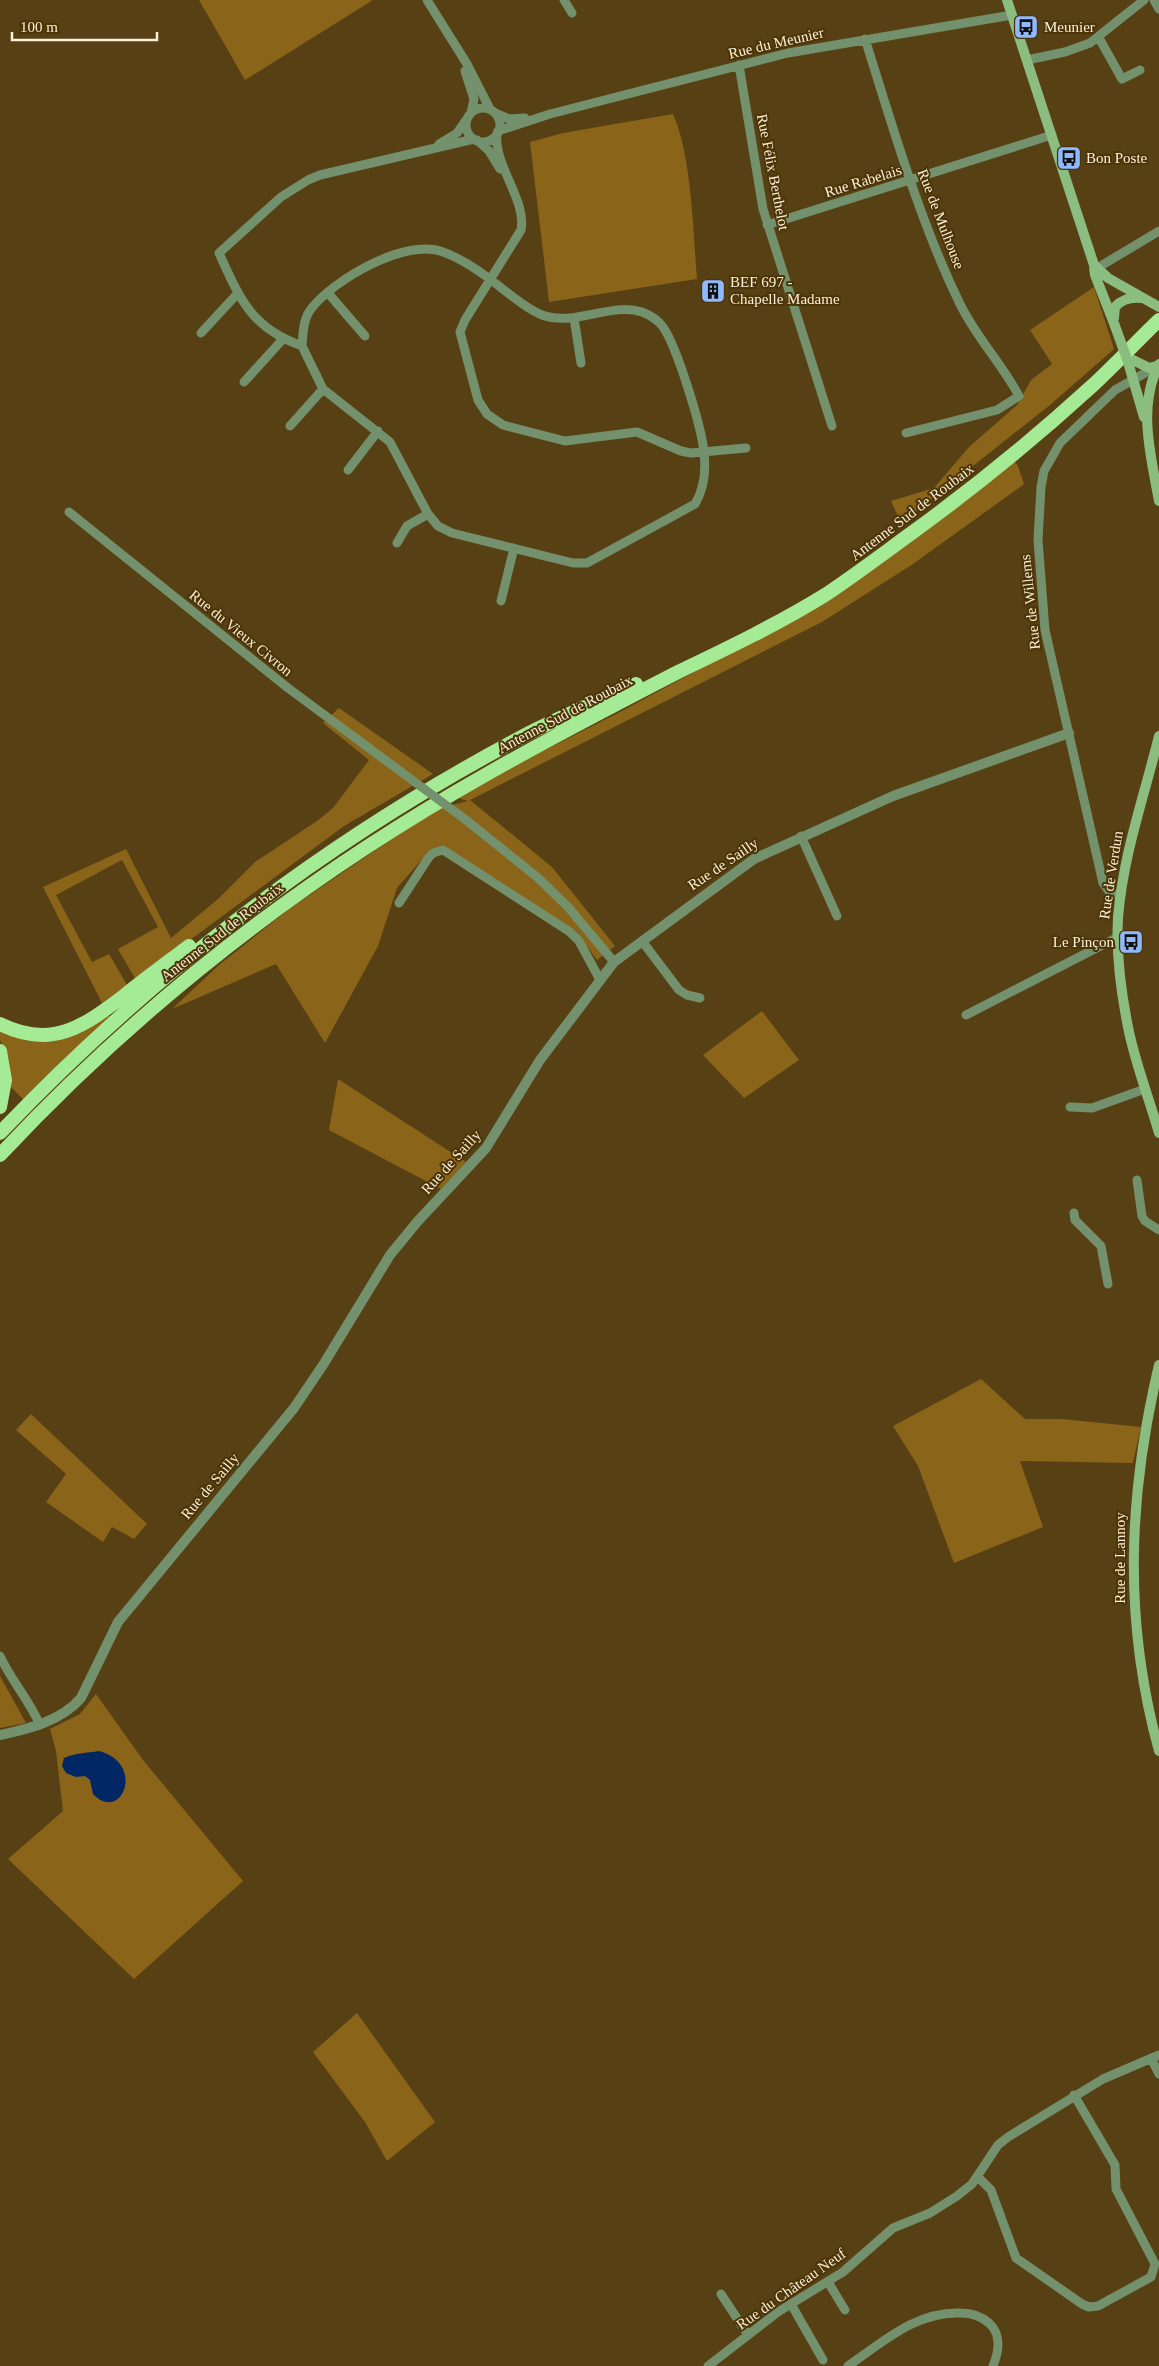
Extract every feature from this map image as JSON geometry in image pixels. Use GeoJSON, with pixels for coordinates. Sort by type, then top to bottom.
{"type":"FeatureCollection","features":[{"type":"Feature","properties":{"kind":"highway","name":"Antenne Sud de Roubaix"},"geometry":{"type":"LineString","coordinates":[[0,1134],[76,1057],[131,1007],[233,923],[346,841],[461,771],[527,734],[656,675],[758,624],[837,576],[920,519],[994,462],[1077,390],[1159,311]]}},
{"type":"Feature","properties":{"kind":"highway","name":"Antenne Sud de Roubaix"},"geometry":{"type":"LineString","coordinates":[[0,1155],[88,1066],[157,1004],[242,934],[313,882],[372,842],[484,776],[664,679],[770,627],[849,579],[999,467],[1093,385],[1159,320]]}},
{"type":"Feature","properties":{"kind":"highway"},"geometry":{"type":"LineString","coordinates":[[0,1024],[17,1031],[38,1035],[62,1033],[77,1028],[94,1018],[199,939],[233,923]]}},
{"type":"Feature","properties":{"kind":"highway"},"geometry":{"type":"LineString","coordinates":[[0,1051],[5,1080],[0,1107]]}},
{"type":"Feature","properties":{"kind":"main road"},"geometry":{"type":"LineString","coordinates":[[1007,0],[1095,268],[1115,326],[1130,361],[1146,428],[1159,500]]}},
{"type":"Feature","properties":{"kind":"main road"},"geometry":{"type":"LineString","coordinates":[[1095,268],[1108,278],[1159,307]]}},
{"type":"Feature","properties":{"kind":"main road"},"geometry":{"type":"LineString","coordinates":[[1115,326],[1114,310],[1117,304],[1127,298],[1144,298]]}},
{"type":"Feature","properties":{"kind":"main road"},"geometry":{"type":"LineString","coordinates":[[1130,361],[1144,367],[1157,366],[1150,393],[1146,428]]}},
{"type":"Feature","properties":{"kind":"main road","name":"Rue de Verdun"},"geometry":{"type":"LineString","coordinates":[[1159,736],[1133,830],[1121,895],[1118,937],[1126,1016],[1145,1089],[1159,1133]]}},
{"type":"Feature","properties":{"kind":"main road","name":"Rue de Lannoy"},"geometry":{"type":"LineString","coordinates":[[1159,1365],[1139,1464],[1133,1565],[1138,1646],[1159,1751]]}},
{"type":"Feature","properties":{"kind":"street"},"geometry":{"type":"LineString","coordinates":[[427,0],[467,64],[499,121],[497,147],[521,213],[521,230],[462,325],[460,332],[478,400],[487,414],[495,421],[565,441],[638,432],[681,451],[704,453],[746,448]]}},
{"type":"Feature","properties":{"kind":"street"},"geometry":{"type":"LineString","coordinates":[[564,0],[572,13]]}},
{"type":"Feature","properties":{"kind":"street"},"geometry":{"type":"LineString","coordinates":[[1027,60],[1075,49],[1099,38],[1144,0]]}},
{"type":"Feature","properties":{"kind":"street"},"geometry":{"type":"LineString","coordinates":[[1154,0],[1159,9]]}},
{"type":"Feature","properties":{"kind":"street","name":"Rue du Meunier"},"geometry":{"type":"LineString","coordinates":[[498,132],[550,114],[788,53],[1012,15]]}},
{"type":"Feature","properties":{"kind":"street"},"geometry":{"type":"LineString","coordinates":[[1099,38],[1122,79],[1140,70]]}},
{"type":"Feature","properties":{"kind":"street","name":"Rue de Mulhouse"},"geometry":{"type":"LineString","coordinates":[[865,39],[910,181],[960,304],[1019,396],[996,410],[906,433]]}},
{"type":"Feature","properties":{"kind":"street"},"geometry":{"type":"LineString","coordinates":[[454,45],[473,93],[474,103],[467,128],[475,139],[489,151],[513,194]]}},
{"type":"Feature","properties":{"kind":"street","name":"Rue Félix Berthelot"},"geometry":{"type":"LineString","coordinates":[[738,65],[767,225],[832,426]]}},
{"type":"Feature","properties":{"kind":"street"},"geometry":{"type":"LineString","coordinates":[[423,150],[457,133],[469,116],[479,108],[492,111]]}},
{"type":"Feature","properties":{"kind":"street","name":"Rue du Meunier"},"geometry":{"type":"LineString","coordinates":[[492,111],[504,117],[515,119],[550,114]]}},
{"type":"Feature","properties":{"kind":"street"},"geometry":{"type":"LineString","coordinates":[[302,346],[283,339],[253,316],[238,293],[219,253],[281,196],[308,180],[320,175],[423,150],[475,139],[490,140],[498,132]]}},
{"type":"Feature","properties":{"kind":"street","name":"Rue Rabelais"},"geometry":{"type":"LineString","coordinates":[[767,225],[1052,135]]}},
{"type":"Feature","properties":{"kind":"street"},"geometry":{"type":"LineString","coordinates":[[1095,268],[1159,230]]}},
{"type":"Feature","properties":{"kind":"street"},"geometry":{"type":"LineString","coordinates":[[427,249],[444,252],[490,280],[535,312],[554,318],[574,318],[635,311],[644,313],[659,322],[665,329],[697,419],[704,453],[702,490],[695,504],[593,561],[580,564],[446,531],[428,514],[394,448],[378,431],[324,389],[302,346],[307,316],[311,309],[328,293],[350,275],[366,266],[392,256],[427,249]]}},
{"type":"Feature","properties":{"kind":"street"},"geometry":{"type":"LineString","coordinates":[[201,333],[238,293]]}},
{"type":"Feature","properties":{"kind":"street"},"geometry":{"type":"LineString","coordinates":[[328,293],[365,336]]}},
{"type":"Feature","properties":{"kind":"street"},"geometry":{"type":"LineString","coordinates":[[574,318],[581,363]]}},
{"type":"Feature","properties":{"kind":"street"},"geometry":{"type":"LineString","coordinates":[[244,382],[283,339]]}},
{"type":"Feature","properties":{"kind":"street","name":"Rue de Willems"},"geometry":{"type":"LineString","coordinates":[[1121,895],[1110,893],[1103,883],[1043,615],[1038,540],[1042,480],[1049,462],[1060,443],[1114,390],[1157,366]]}},
{"type":"Feature","properties":{"kind":"street"},"geometry":{"type":"LineString","coordinates":[[290,426],[324,389]]}},
{"type":"Feature","properties":{"kind":"street"},"geometry":{"type":"LineString","coordinates":[[348,470],[378,431]]}},
{"type":"Feature","properties":{"kind":"street","name":"Rue du Vieux Civron"},"geometry":{"type":"LineString","coordinates":[[69,512],[288,688],[466,820],[537,877],[568,907],[614,962]]}},
{"type":"Feature","properties":{"kind":"street"},"geometry":{"type":"LineString","coordinates":[[398,543],[407,526],[428,514]]}},
{"type":"Feature","properties":{"kind":"street"},"geometry":{"type":"LineString","coordinates":[[500,602],[514,548]]}},
{"type":"Feature","properties":{"kind":"street","name":"Rue de Sailly"},"geometry":{"type":"LineString","coordinates":[[0,1735],[40,1724],[64,1713],[80,1698],[118,1622],[294,1408],[323,1365],[390,1255],[418,1221],[486,1148],[540,1060],[600,978],[614,962],[744,864],[802,836],[911,789],[1069,734]]}},
{"type":"Feature","properties":{"kind":"street"},"geometry":{"type":"LineString","coordinates":[[802,836],[838,916]]}},
{"type":"Feature","properties":{"kind":"street"},"geometry":{"type":"LineString","coordinates":[[399,903],[429,857],[433,853],[443,850],[570,932],[579,941],[600,978]]}},
{"type":"Feature","properties":{"kind":"street"},"geometry":{"type":"LineString","coordinates":[[966,1015],[1118,937]]}},
{"type":"Feature","properties":{"kind":"street"},"geometry":{"type":"LineString","coordinates":[[642,941],[679,990],[687,995],[700,998]]}},
{"type":"Feature","properties":{"kind":"street"},"geometry":{"type":"LineString","coordinates":[[1070,1107],[1092,1108],[1145,1089]]}},
{"type":"Feature","properties":{"kind":"street"},"geometry":{"type":"LineString","coordinates":[[1137,1180],[1142,1216],[1159,1230]]}},
{"type":"Feature","properties":{"kind":"street"},"geometry":{"type":"LineString","coordinates":[[1074,1213],[1074,1220],[1101,1246],[1108,1284]]}},
{"type":"Feature","properties":{"kind":"street"},"geometry":{"type":"LineString","coordinates":[[0,1656],[6,1669],[32,1707],[40,1724]]}},
{"type":"Feature","properties":{"kind":"street"},"geometry":{"type":"LineString","coordinates":[[1155,2057],[1159,2074]]}},
{"type":"Feature","properties":{"kind":"street","name":"Rue du Château Neuf"},"geometry":{"type":"LineString","coordinates":[[708,2366],[791,2304],[843,2272],[893,2228],[941,2207],[964,2190],[978,2177],[1001,2142],[1074,2095],[1110,2075],[1155,2057]]}},
{"type":"Feature","properties":{"kind":"street"},"geometry":{"type":"LineString","coordinates":[[978,2177],[991,2190],[1016,2258],[1082,2304],[1089,2307],[1098,2306],[1151,2277],[1155,2264],[1116,2189],[1115,2165],[1074,2095]]}},
{"type":"Feature","properties":{"kind":"street"},"geometry":{"type":"LineString","coordinates":[[828,2282],[845,2310]]}},
{"type":"Feature","properties":{"kind":"street"},"geometry":{"type":"LineString","coordinates":[[721,2294],[748,2335]]}},
{"type":"Feature","properties":{"kind":"street"},"geometry":{"type":"LineString","coordinates":[[791,2304],[823,2360]]}},
{"type":"Feature","properties":{"kind":"street"},"geometry":{"type":"LineString","coordinates":[[848,2366],[914,2321],[934,2314],[951,2312],[973,2314],[985,2320],[993,2328],[998,2343],[993,2366]]}},
{"type":"Feature","properties":{"kind":"shaded area"},"geometry":{"type":"Polygon","coordinates":[[[199,0],[373,0],[245,80],[199,0]]]}},
{"type":"Feature","properties":{"kind":"shaded area"},"geometry":{"type":"Polygon","coordinates":[[[673,114],[679,131],[688,172],[697,279],[549,302],[530,142],[563,133],[673,114]]]}},
{"type":"Feature","properties":{"kind":"shaded area"},"geometry":{"type":"Polygon","coordinates":[[[1094,287],[1114,349],[1050,405],[901,523],[891,501],[934,488],[969,447],[1017,405],[1031,380],[1052,364],[1030,330],[1094,287]]]}},
{"type":"Feature","properties":{"kind":"shaded area"},"geometry":{"type":"Polygon","coordinates":[[[1014,461],[1018,466],[1024,484],[913,564],[822,622],[470,800],[552,867],[615,946],[597,960],[577,932],[444,846],[431,849],[397,888],[378,946],[325,1043],[276,964],[172,1009],[219,965],[289,909],[436,809],[468,801],[458,798],[488,779],[622,711],[751,641],[1014,461]]]}},
{"type":"Feature","properties":{"kind":"shaded area"},"geometry":{"type":"Polygon","coordinates":[[[339,708],[433,774],[344,826],[136,980],[118,949],[158,927],[122,860],[56,895],[92,962],[109,954],[127,985],[102,1003],[43,887],[126,849],[171,938],[218,899],[255,862],[317,821],[333,808],[369,760],[323,723],[339,708]]]}},
{"type":"Feature","properties":{"kind":"shaded area"},"geometry":{"type":"Polygon","coordinates":[[[762,1011],[799,1060],[744,1098],[703,1055],[762,1011]]]}},
{"type":"Feature","properties":{"kind":"shaded area"},"geometry":{"type":"Polygon","coordinates":[[[108,1015],[111,1017],[25,1101],[11,1087],[9,1060],[0,1040],[0,1028],[60,1039],[80,1033],[108,1015]]]}},
{"type":"Feature","properties":{"kind":"shaded area"},"geometry":{"type":"Polygon","coordinates":[[[338,1079],[466,1162],[441,1189],[329,1130],[338,1079]]]}},
{"type":"Feature","properties":{"kind":"shaded area"},"geometry":{"type":"Polygon","coordinates":[[[981,1379],[1025,1419],[1062,1419],[1141,1427],[1133,1463],[1020,1461],[1043,1527],[954,1563],[918,1466],[893,1426],[981,1379]]]}},
{"type":"Feature","properties":{"kind":"shaded area"},"geometry":{"type":"Polygon","coordinates":[[[31,1414],[147,1524],[134,1539],[112,1527],[103,1542],[46,1502],[66,1474],[16,1430],[31,1414]]]}},
{"type":"Feature","properties":{"kind":"shaded area"},"geometry":{"type":"Polygon","coordinates":[[[0,1676],[26,1723],[0,1728],[0,1676]]]}},
{"type":"Feature","properties":{"kind":"shaded area"},"geometry":{"type":"Polygon","coordinates":[[[96,1694],[143,1760],[243,1881],[134,1979],[8,1859],[63,1811],[56,1751],[50,1729],[80,1714],[96,1694]]]}},
{"type":"Feature","properties":{"kind":"shaded area"},"geometry":{"type":"Polygon","coordinates":[[[357,2013],[435,2122],[387,2161],[365,2122],[313,2052],[357,2013]]]}},
{"type":"Feature","properties":{"kind":"water"},"geometry":{"type":"Polygon","coordinates":[[[99,1751],[113,1758],[122,1767],[125,1778],[124,1788],[120,1797],[113,1802],[104,1801],[93,1794],[90,1780],[85,1776],[76,1777],[66,1773],[62,1766],[64,1758],[99,1751]]]}},
{"type":"Feature","properties":{"kind":"place","name":"Meunier"},"geometry":{"type":"Point","coordinates":[1026,27]}},
{"type":"Feature","properties":{"kind":"place","name":"Bon Poste"},"geometry":{"type":"Point","coordinates":[1069,158]}},
{"type":"Feature","properties":{"kind":"place","name":"BEF 697 - Chapelle Madame"},"geometry":{"type":"Point","coordinates":[713,291]}},
{"type":"Feature","properties":{"kind":"place","name":"Le Pinçon"},"geometry":{"type":"Point","coordinates":[1131,942]}}]}
